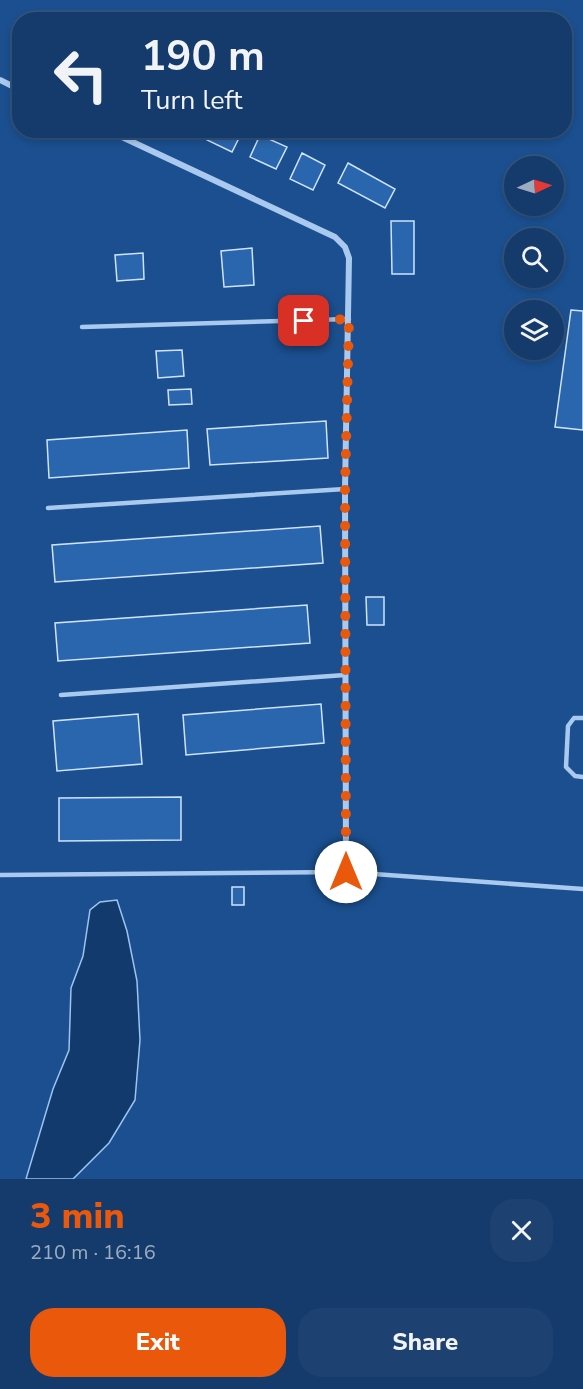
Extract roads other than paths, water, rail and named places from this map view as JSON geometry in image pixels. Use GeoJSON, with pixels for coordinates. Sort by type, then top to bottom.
{"type":"FeatureCollection","features":[{"type":"Feature","properties":{"kind":"street"},"geometry":{"type":"LineString","coordinates":[[124,138],[335,237],[345,247],[349,258],[345,489],[346,872]]}},
{"type":"Feature","properties":{"kind":"lane"},"geometry":{"type":"LineString","coordinates":[[82,327],[349,319]]}},
{"type":"Feature","properties":{"kind":"lane"},"geometry":{"type":"LineString","coordinates":[[48,508],[345,489]]}},
{"type":"Feature","properties":{"kind":"lane"},"geometry":{"type":"LineString","coordinates":[[61,695],[345,675]]}},
{"type":"Feature","properties":{"kind":"lane"},"geometry":{"type":"LineString","coordinates":[[583,718],[574,718],[568,726],[566,767],[575,776],[583,777]]}},
{"type":"Feature","properties":{"kind":"lane"},"geometry":{"type":"LineString","coordinates":[[0,875],[346,872],[583,889]]}},
{"type":"Feature","properties":{"kind":"water"},"geometry":{"type":"Polygon","coordinates":[[[117,900],[127,931],[137,981],[140,1040],[135,1100],[109,1143],[73,1179],[26,1179],[53,1089],[69,1050],[71,988],[83,956],[90,910],[100,902],[117,900]]]}}]}
